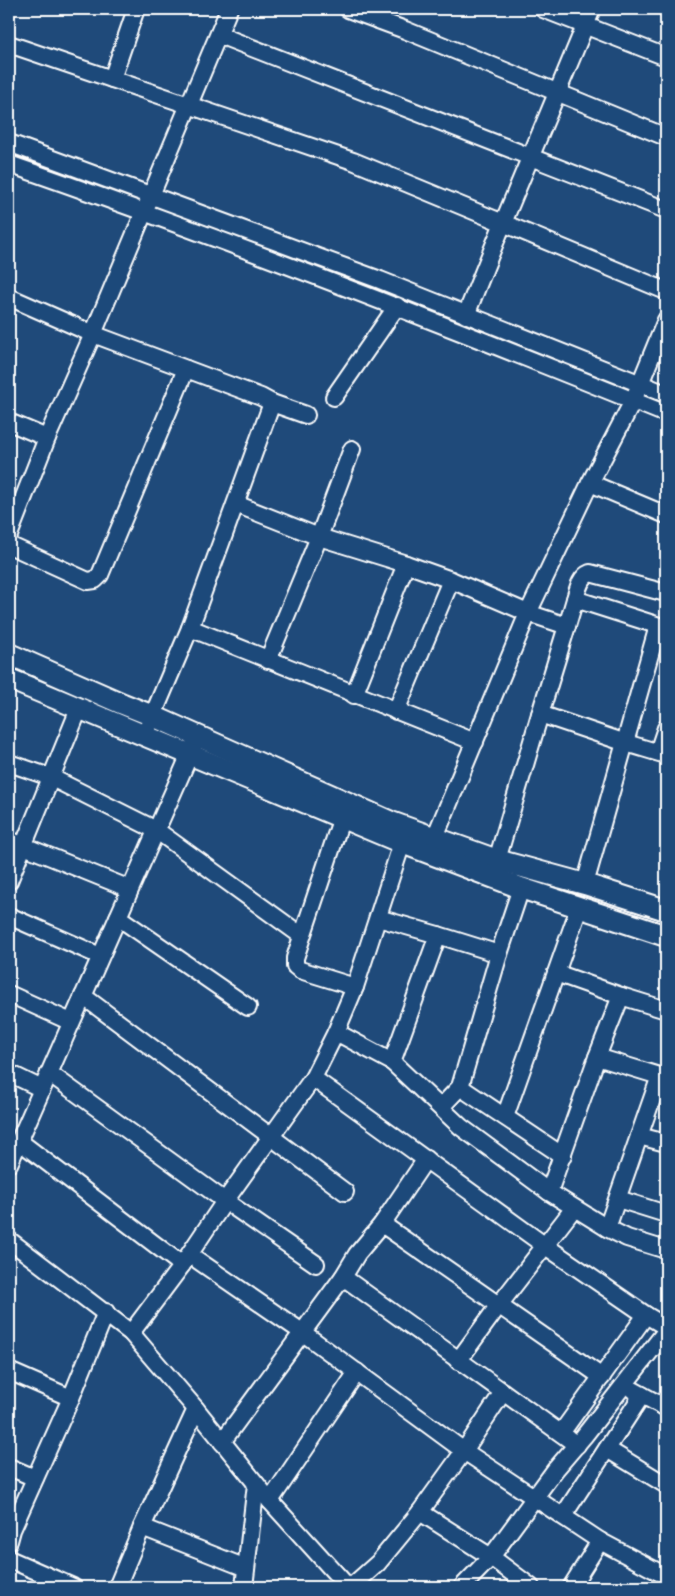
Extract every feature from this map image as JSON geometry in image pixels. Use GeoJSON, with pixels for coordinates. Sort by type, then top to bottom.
{"type":"FeatureCollection","features":[{"type":"Feature","properties":{"kind":"main road"},"geometry":{"type":"LineString","coordinates":[[9,654],[391,822],[497,860],[585,884],[666,910]]}},
{"type":"Feature","properties":{"kind":"main road"},"geometry":{"type":"LineString","coordinates":[[9,679],[402,843],[521,888],[666,936]]}},
{"type":"Feature","properties":{"kind":"street"},"geometry":{"type":"LineString","coordinates":[[112,79],[136,9]]}},
{"type":"Feature","properties":{"kind":"street"},"geometry":{"type":"LineString","coordinates":[[9,535],[47,438],[93,334],[230,9]]}},
{"type":"Feature","properties":{"kind":"street"},"geometry":{"type":"LineString","coordinates":[[348,9],[405,30],[666,137]]}},
{"type":"Feature","properties":{"kind":"street"},"geometry":{"type":"LineString","coordinates":[[543,9],[666,57]]}},
{"type":"Feature","properties":{"kind":"street"},"geometry":{"type":"LineString","coordinates":[[466,315],[592,9]]}},
{"type":"Feature","properties":{"kind":"street"},"geometry":{"type":"LineString","coordinates":[[219,35],[666,210]]}},
{"type":"Feature","properties":{"kind":"street"},"geometry":{"type":"LineString","coordinates":[[9,44],[353,161],[666,291]]}},
{"type":"Feature","properties":{"kind":"street"},"geometry":{"type":"LineString","coordinates":[[9,143],[380,280],[666,394]]}},
{"type":"Feature","properties":{"kind":"street"},"geometry":{"type":"LineString","coordinates":[[9,164],[144,211],[397,306],[666,414]]}},
{"type":"Feature","properties":{"kind":"street"},"geometry":{"type":"LineString","coordinates":[[9,297],[93,334],[306,415]]}},
{"type":"Feature","properties":{"kind":"street"},"geometry":{"type":"LineString","coordinates":[[334,397],[397,306]]}},
{"type":"Feature","properties":{"kind":"street"},"geometry":{"type":"LineString","coordinates":[[435,837],[528,613],[590,483],[633,401],[666,320]]}},
{"type":"Feature","properties":{"kind":"street"},"geometry":{"type":"LineString","coordinates":[[9,545],[88,581],[95,580],[100,575],[186,369]]}},
{"type":"Feature","properties":{"kind":"street"},"geometry":{"type":"LineString","coordinates":[[144,736],[190,628],[272,403]]}},
{"type":"Feature","properties":{"kind":"street"},"geometry":{"type":"LineString","coordinates":[[9,422],[47,438]]}},
{"type":"Feature","properties":{"kind":"street"},"geometry":{"type":"LineString","coordinates":[[268,660],[319,536],[352,449]]}},
{"type":"Feature","properties":{"kind":"street"},"geometry":{"type":"LineString","coordinates":[[590,483],[666,515]]}},
{"type":"Feature","properties":{"kind":"street"},"geometry":{"type":"LineString","coordinates":[[236,504],[319,536],[450,580],[528,613],[567,626]]}},
{"type":"Feature","properties":{"kind":"street"},"geometry":{"type":"LineString","coordinates":[[354,695],[406,564]]}},
{"type":"Feature","properties":{"kind":"street"},"geometry":{"type":"LineString","coordinates":[[497,860],[581,581],[585,575],[590,573],[666,593]]}},
{"type":"Feature","properties":{"kind":"street"},"geometry":{"type":"LineString","coordinates":[[396,711],[450,580]]}},
{"type":"Feature","properties":{"kind":"street"},"geometry":{"type":"LineString","coordinates":[[575,599],[662,627],[585,884]]}},
{"type":"Feature","properties":{"kind":"street"},"geometry":{"type":"LineString","coordinates":[[190,628],[475,742]]}},
{"type":"Feature","properties":{"kind":"street"},"geometry":{"type":"LineString","coordinates":[[9,881],[16,843],[50,777],[79,709]]}},
{"type":"Feature","properties":{"kind":"street"},"geometry":{"type":"LineString","coordinates":[[540,714],[662,753],[666,728]]}},
{"type":"Feature","properties":{"kind":"street"},"geometry":{"type":"LineString","coordinates":[[9,1164],[198,736]]}},
{"type":"Feature","properties":{"kind":"street"},"geometry":{"type":"LineString","coordinates":[[9,763],[50,777],[156,830],[302,936]]}},
{"type":"Feature","properties":{"kind":"street"},"geometry":{"type":"LineString","coordinates":[[342,817],[294,958],[295,966],[300,970],[355,987]]}},
{"type":"Feature","properties":{"kind":"street"},"geometry":{"type":"LineString","coordinates":[[16,843],[130,889]]}},
{"type":"Feature","properties":{"kind":"street"},"geometry":{"type":"LineString","coordinates":[[131,1333],[186,1260],[225,1201],[313,1078],[336,1032],[355,987],[402,843]]}},
{"type":"Feature","properties":{"kind":"street"},"geometry":{"type":"LineString","coordinates":[[441,1107],[460,1087],[499,954],[521,888]]}},
{"type":"Feature","properties":{"kind":"street"},"geometry":{"type":"LineString","coordinates":[[505,1117],[579,908]]}},
{"type":"Feature","properties":{"kind":"street"},"geometry":{"type":"LineString","coordinates":[[9,916],[100,956]]}},
{"type":"Feature","properties":{"kind":"street"},"geometry":{"type":"LineString","coordinates":[[118,917],[248,1007]]}},
{"type":"Feature","properties":{"kind":"street"},"geometry":{"type":"LineString","coordinates":[[378,918],[499,954]]}},
{"type":"Feature","properties":{"kind":"street"},"geometry":{"type":"LineString","coordinates":[[392,1062],[438,935]]}},
{"type":"Feature","properties":{"kind":"street"},"geometry":{"type":"LineString","coordinates":[[556,973],[666,1010]]}},
{"type":"Feature","properties":{"kind":"street"},"geometry":{"type":"LineString","coordinates":[[9,994],[71,1022]]}},
{"type":"Feature","properties":{"kind":"street"},"geometry":{"type":"LineString","coordinates":[[83,996],[345,1192]]}},
{"type":"Feature","properties":{"kind":"street"},"geometry":{"type":"LineString","coordinates":[[549,1192],[597,1057],[622,996]]}},
{"type":"Feature","properties":{"kind":"street"},"geometry":{"type":"LineString","coordinates":[[336,1032],[392,1062],[462,1127],[549,1192],[607,1228],[628,1238],[666,1250]]}},
{"type":"Feature","properties":{"kind":"street"},"geometry":{"type":"LineString","coordinates":[[597,1057],[663,1077],[639,1136],[607,1228]]}},
{"type":"Feature","properties":{"kind":"street"},"geometry":{"type":"LineString","coordinates":[[9,1073],[42,1089]]}},
{"type":"Feature","properties":{"kind":"street"},"geometry":{"type":"LineString","coordinates":[[49,1073],[225,1201],[316,1264]]}},
{"type":"Feature","properties":{"kind":"street"},"geometry":{"type":"LineString","coordinates":[[313,1078],[544,1245],[666,1327]]}},
{"type":"Feature","properties":{"kind":"street"},"geometry":{"type":"LineString","coordinates":[[460,1087],[563,1156]]}},
{"type":"Feature","properties":{"kind":"street"},"geometry":{"type":"LineString","coordinates":[[639,1136],[666,1143]]}},
{"type":"Feature","properties":{"kind":"street"},"geometry":{"type":"LineString","coordinates":[[19,1141],[186,1260],[302,1332],[464,1450],[600,1541],[662,1579]]}},
{"type":"Feature","properties":{"kind":"street"},"geometry":{"type":"LineString","coordinates":[[222,1442],[343,1277],[357,1254],[382,1224],[426,1159]]}},
{"type":"Feature","properties":{"kind":"street"},"geometry":{"type":"LineString","coordinates":[[618,1198],[666,1214]]}},
{"type":"Feature","properties":{"kind":"street"},"geometry":{"type":"LineString","coordinates":[[458,1361],[544,1245],[574,1208]]}},
{"type":"Feature","properties":{"kind":"street"},"geometry":{"type":"LineString","coordinates":[[382,1224],[602,1377]]}},
{"type":"Feature","properties":{"kind":"street"},"geometry":{"type":"LineString","coordinates":[[9,1240],[106,1312],[131,1333],[196,1409],[270,1502],[350,1587],[378,1563],[420,1512],[503,1392]]}},
{"type":"Feature","properties":{"kind":"street"},"geometry":{"type":"LineString","coordinates":[[343,1277],[577,1445]]}},
{"type":"Feature","properties":{"kind":"street"},"geometry":{"type":"LineString","coordinates":[[9,1541],[12,1530],[106,1312]]}},
{"type":"Feature","properties":{"kind":"street"},"geometry":{"type":"LineString","coordinates":[[561,1434],[646,1315]]}},
{"type":"Feature","properties":{"kind":"street"},"geometry":{"type":"LineString","coordinates":[[462,1587],[491,1558],[534,1497],[625,1385],[666,1331]]}},
{"type":"Feature","properties":{"kind":"street"},"geometry":{"type":"LineString","coordinates":[[9,1371],[70,1398]]}},
{"type":"Feature","properties":{"kind":"street"},"geometry":{"type":"LineString","coordinates":[[270,1502],[357,1372]]}},
{"type":"Feature","properties":{"kind":"street"},"geometry":{"type":"LineString","coordinates":[[625,1385],[666,1408]]}},
{"type":"Feature","properties":{"kind":"street"},"geometry":{"type":"LineString","coordinates":[[563,1516],[642,1394]]}},
{"type":"Feature","properties":{"kind":"street"},"geometry":{"type":"LineString","coordinates":[[117,1587],[196,1409]]}},
{"type":"Feature","properties":{"kind":"street"},"geometry":{"type":"LineString","coordinates":[[607,1449],[666,1485]]}},
{"type":"Feature","properties":{"kind":"street"},"geometry":{"type":"LineString","coordinates":[[9,1467],[35,1478]]}},
{"type":"Feature","properties":{"kind":"street"},"geometry":{"type":"LineString","coordinates":[[244,1587],[256,1484]]}},
{"type":"Feature","properties":{"kind":"street"},"geometry":{"type":"LineString","coordinates":[[420,1512],[491,1558],[531,1587]]}},
{"type":"Feature","properties":{"kind":"street"},"geometry":{"type":"LineString","coordinates":[[142,1527],[246,1568]]}},
{"type":"Feature","properties":{"kind":"street"},"geometry":{"type":"LineString","coordinates":[[571,1587],[600,1541]]}},
{"type":"Feature","properties":{"kind":"street"},"geometry":{"type":"LineString","coordinates":[[9,1559],[73,1587]]}}]}
